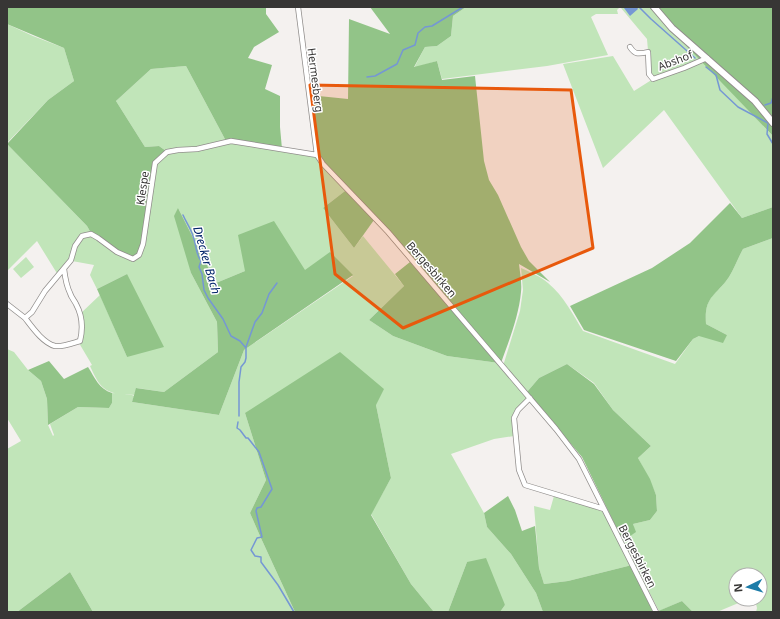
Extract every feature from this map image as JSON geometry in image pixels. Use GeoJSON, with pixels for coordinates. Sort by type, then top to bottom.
{"type":"FeatureCollection","features":[{"type":"Feature","properties":{"kind":"street","name":"Hermesberg"},"geometry":{"type":"LineString","coordinates":[[298,7],[317,155]]}},
{"type":"Feature","properties":{"kind":"street","name":"Abshof"},"geometry":{"type":"LineString","coordinates":[[654,7],[672,28],[755,101],[773,123]]}},
{"type":"Feature","properties":{"kind":"street","name":"Abshof"},"geometry":{"type":"LineString","coordinates":[[630,47],[633,52],[637,54],[648,52],[649,74],[653,79],[707,58]]}},
{"type":"Feature","properties":{"kind":"street","name":"Klespe"},"geometry":{"type":"LineString","coordinates":[[25,318],[32,312],[45,291],[71,260],[76,246],[82,236],[91,234],[124,256],[133,259],[139,255],[143,244],[155,162],[167,152],[197,149],[231,141],[317,155]]}},
{"type":"Feature","properties":{"kind":"street","name":"Bergesbirken"},"geometry":{"type":"LineString","coordinates":[[317,155],[323,164],[388,232],[530,398],[579,459],[656,612]]}},
{"type":"Feature","properties":{"kind":"street"},"geometry":{"type":"LineString","coordinates":[[7,304],[25,318],[38,336],[54,346],[80,341],[82,331],[80,314],[70,295],[65,279],[64,269]]}},
{"type":"Feature","properties":{"kind":"street"},"geometry":{"type":"LineString","coordinates":[[530,398],[518,410],[514,418],[519,470],[525,485],[604,509]]}},
{"type":"Feature","properties":{"kind":"highlighted area"},"geometry":{"type":"Polygon","coordinates":[[[310,85],[571,90],[593,248],[403,328],[335,274],[310,85]]]}},
{"type":"Feature","properties":{"kind":"green space"},"geometry":{"type":"Polygon","coordinates":[[[7,7],[266,7],[266,14],[279,32],[254,47],[248,58],[272,65],[265,89],[280,96],[282,149],[226,141],[186,66],[151,69],[116,101],[145,147],[159,146],[166,151],[154,162],[143,244],[138,255],[133,257],[125,255],[91,233],[87,226],[7,144],[48,100],[74,81],[64,48],[7,24],[7,7]]]}},
{"type":"Feature","properties":{"kind":"green space"},"geometry":{"type":"Polygon","coordinates":[[[370,7],[466,7],[453,16],[451,36],[437,46],[425,47],[414,67],[437,61],[442,80],[475,76],[484,161],[489,180],[498,195],[521,247],[529,261],[550,282],[519,264],[521,285],[520,301],[513,328],[501,363],[317,155],[309,95],[348,99],[349,19],[390,34],[370,7]]]}},
{"type":"Feature","properties":{"kind":"green space"},"geometry":{"type":"Polygon","coordinates":[[[466,7],[620,7],[617,10],[618,14],[596,14],[591,17],[608,55],[547,66],[442,79],[437,61],[414,68],[425,47],[437,46],[451,36],[453,16],[466,7]]]}},
{"type":"Feature","properties":{"kind":"green space"},"geometry":{"type":"Polygon","coordinates":[[[649,7],[701,60],[656,78],[650,74],[647,39],[621,8],[649,7]]]}},
{"type":"Feature","properties":{"kind":"green space"},"geometry":{"type":"Polygon","coordinates":[[[649,7],[773,7],[773,136],[649,7]]]}},
{"type":"Feature","properties":{"kind":"green space"},"geometry":{"type":"Polygon","coordinates":[[[7,24],[64,48],[74,81],[48,100],[7,143],[7,24]]]}},
{"type":"Feature","properties":{"kind":"green space"},"geometry":{"type":"Polygon","coordinates":[[[613,56],[634,91],[653,79],[702,61],[773,136],[773,207],[742,218],[664,110],[603,168],[563,64],[613,56]]]}},
{"type":"Feature","properties":{"kind":"green space"},"geometry":{"type":"Polygon","coordinates":[[[186,66],[226,141],[197,148],[166,151],[159,146],[145,147],[116,101],[151,69],[186,66]]]}},
{"type":"Feature","properties":{"kind":"green space"},"geometry":{"type":"Polygon","coordinates":[[[228,142],[316,156],[345,191],[323,208],[354,248],[363,236],[404,286],[369,320],[393,336],[447,356],[499,363],[528,399],[512,417],[514,436],[494,439],[451,454],[484,513],[487,527],[511,554],[536,593],[543,612],[500,612],[505,605],[467,562],[448,612],[434,612],[411,584],[371,514],[391,478],[376,405],[245,413],[266,480],[250,513],[295,612],[93,612],[70,572],[17,612],[7,612],[7,449],[21,441],[7,418],[7,349],[14,352],[28,370],[41,381],[47,399],[48,425],[53,436],[54,435],[50,424],[78,407],[109,408],[112,403],[112,393],[97,381],[90,366],[92,365],[79,343],[80,314],[100,295],[127,357],[127,274],[97,289],[90,275],[94,265],[72,261],[76,248],[82,239],[90,235],[156,163],[168,153],[228,142]],[[178,208],[191,273],[217,322],[218,352],[164,392],[137,388],[134,395],[122,394],[134,396],[132,402],[219,415],[244,350],[353,276],[305,270],[245,271],[216,283],[178,208]]]}},
{"type":"Feature","properties":{"kind":"green space"},"geometry":{"type":"Polygon","coordinates":[[[7,144],[87,226],[91,233],[82,236],[70,260],[58,275],[37,241],[7,271],[7,144]]]}},
{"type":"Feature","properties":{"kind":"green space"},"geometry":{"type":"Polygon","coordinates":[[[345,191],[374,220],[354,248],[323,208],[345,191]]]}},
{"type":"Feature","properties":{"kind":"green space"},"geometry":{"type":"Polygon","coordinates":[[[730,203],[742,218],[773,207],[773,238],[743,249],[733,271],[709,302],[706,315],[706,324],[727,335],[723,343],[699,336],[693,339],[676,361],[584,330],[570,306],[652,268],[690,243],[730,203]]]}},
{"type":"Feature","properties":{"kind":"green space"},"geometry":{"type":"Polygon","coordinates":[[[178,208],[216,283],[245,271],[238,235],[274,221],[305,270],[330,252],[353,275],[244,350],[219,415],[132,402],[136,388],[164,392],[218,352],[217,322],[191,273],[174,216],[178,208]]]}},
{"type":"Feature","properties":{"kind":"green space"},"geometry":{"type":"Polygon","coordinates":[[[773,238],[773,612],[756,612],[757,607],[768,607],[768,567],[728,567],[729,607],[717,612],[693,612],[682,601],[659,611],[623,541],[635,532],[633,524],[650,520],[657,511],[656,495],[638,458],[651,446],[613,410],[594,383],[567,364],[539,378],[527,392],[503,366],[520,311],[523,290],[521,268],[542,278],[554,288],[568,306],[583,331],[675,364],[693,339],[699,336],[727,335],[706,324],[707,307],[712,297],[733,271],[743,249],[773,238]]]}},
{"type":"Feature","properties":{"kind":"green space"},"geometry":{"type":"Polygon","coordinates":[[[26,257],[34,267],[21,278],[13,269],[26,257]]]}},
{"type":"Feature","properties":{"kind":"green space"},"geometry":{"type":"Polygon","coordinates":[[[410,262],[499,363],[447,356],[393,336],[369,320],[404,286],[395,274],[410,262]]]}},
{"type":"Feature","properties":{"kind":"green space"},"geometry":{"type":"Polygon","coordinates":[[[127,274],[164,347],[127,357],[97,289],[127,274]]]}},
{"type":"Feature","properties":{"kind":"green space"},"geometry":{"type":"Polygon","coordinates":[[[340,352],[384,389],[376,405],[391,478],[371,515],[411,584],[434,612],[295,612],[250,513],[266,480],[245,413],[340,352]]]}},
{"type":"Feature","properties":{"kind":"green space"},"geometry":{"type":"Polygon","coordinates":[[[49,361],[64,379],[88,367],[101,386],[112,393],[112,403],[109,408],[78,407],[48,425],[47,399],[41,381],[28,370],[49,361]]]}},
{"type":"Feature","properties":{"kind":"green space"},"geometry":{"type":"Polygon","coordinates":[[[567,364],[594,384],[613,410],[651,446],[638,458],[650,479],[656,495],[657,511],[650,520],[633,524],[636,532],[623,541],[582,457],[527,392],[539,378],[567,364]]]}},
{"type":"Feature","properties":{"kind":"green space"},"geometry":{"type":"Polygon","coordinates":[[[508,496],[515,510],[522,531],[535,526],[539,568],[544,584],[568,581],[632,565],[655,612],[543,612],[536,593],[511,554],[487,527],[484,513],[508,496]]]}},
{"type":"Feature","properties":{"kind":"green space"},"geometry":{"type":"Polygon","coordinates":[[[554,496],[601,509],[632,565],[568,581],[544,584],[539,568],[534,506],[550,510],[554,496]]]}},
{"type":"Feature","properties":{"kind":"green space"},"geometry":{"type":"Polygon","coordinates":[[[486,558],[505,605],[500,612],[448,612],[467,562],[486,558]]]}},
{"type":"Feature","properties":{"kind":"green space"},"geometry":{"type":"Polygon","coordinates":[[[70,572],[93,612],[17,612],[70,572]]]}},
{"type":"Feature","properties":{"kind":"green space"},"geometry":{"type":"Polygon","coordinates":[[[682,601],[693,612],[656,612],[682,601]]]}},
{"type":"Feature","properties":{"kind":"water"},"geometry":{"type":"Polygon","coordinates":[[[637,7],[638,9],[630,16],[624,8],[637,7]]]}},
{"type":"Feature","properties":{"kind":"waterway"},"geometry":{"type":"LineString","coordinates":[[367,77],[375,76],[397,64],[403,50],[415,45],[418,33],[425,27],[432,26],[463,7]]}},
{"type":"Feature","properties":{"kind":"waterway"},"geometry":{"type":"LineString","coordinates":[[639,7],[695,58]]}},
{"type":"Feature","properties":{"kind":"waterway"},"geometry":{"type":"LineString","coordinates":[[706,67],[716,75],[720,90],[738,107],[768,123],[767,134],[773,144]]}},
{"type":"Feature","properties":{"kind":"waterway"},"geometry":{"type":"LineString","coordinates":[[765,105],[771,103],[773,97]]}},
{"type":"Feature","properties":{"kind":"waterway","name":"Drecker Bach"},"geometry":{"type":"LineString","coordinates":[[183,215],[192,233],[198,256],[201,261],[199,267],[202,274],[204,290],[223,319],[231,336],[240,341],[246,348],[246,358],[241,367],[239,382],[239,416]]}},
{"type":"Feature","properties":{"kind":"waterway"},"geometry":{"type":"LineString","coordinates":[[198,251],[205,246]]}},
{"type":"Feature","properties":{"kind":"waterway"},"geometry":{"type":"LineString","coordinates":[[246,347],[255,322],[262,313],[269,294],[277,283]]}},
{"type":"Feature","properties":{"kind":"waterway","name":"Drecker Bach"},"geometry":{"type":"LineString","coordinates":[[238,422],[237,428],[246,438],[248,438],[259,452],[272,489],[261,507],[257,508],[256,511],[262,537],[257,538],[251,550],[255,556],[261,557],[261,562],[278,585],[294,612]]}}]}
